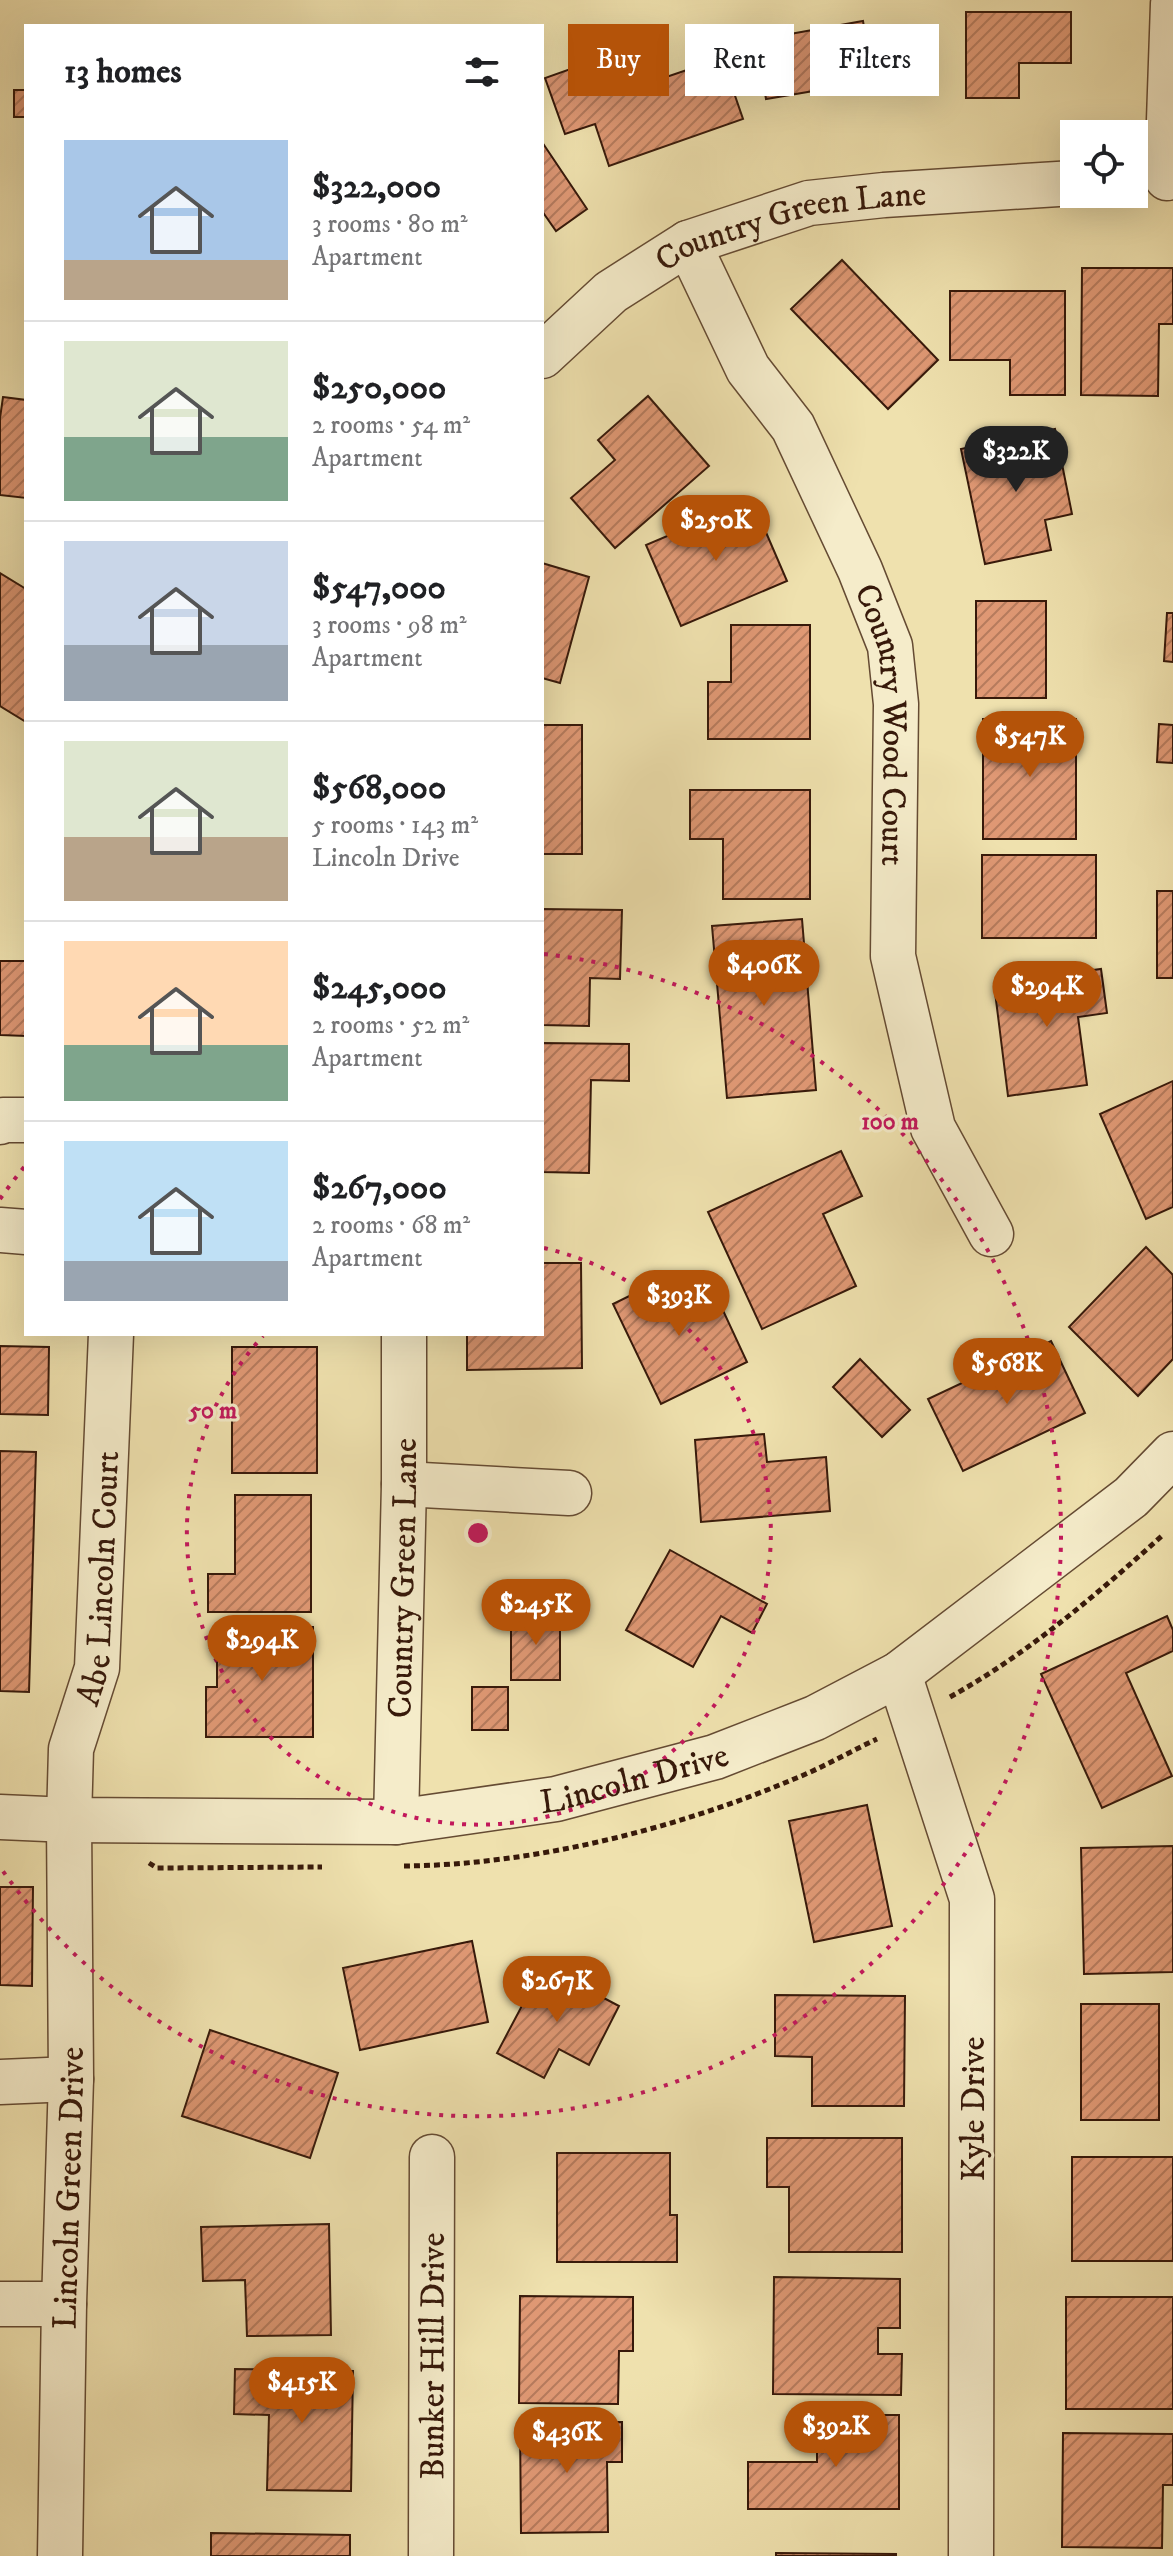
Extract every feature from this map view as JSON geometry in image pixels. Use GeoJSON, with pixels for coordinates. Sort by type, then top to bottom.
{"type":"FeatureCollection","features":[{"type":"Feature","properties":{"kind":"street"},"geometry":{"type":"LineString","coordinates":[[1158,178],[1173,4]]}},
{"type":"Feature","properties":{"kind":"street","name":"Country Green Lane"},"geometry":{"type":"LineString","coordinates":[[544,354],[611,292],[688,243],[809,203],[1060,184]]}},
{"type":"Feature","properties":{"kind":"street","name":"Country Wood Court"},"geometry":{"type":"LineString","coordinates":[[688,243],[748,369],[793,427],[860,570],[890,646],[896,704],[893,956],[933,1128],[991,1234]]}},
{"type":"Feature","properties":{"kind":"street"},"geometry":{"type":"LineString","coordinates":[[0,1122],[24,1120]]}},
{"type":"Feature","properties":{"kind":"street"},"geometry":{"type":"LineString","coordinates":[[0,1230],[24,1232]]}},
{"type":"Feature","properties":{"kind":"street","name":"Abe Lincoln Court"},"geometry":{"type":"LineString","coordinates":[[69,1820],[71,1749],[97,1668],[111,1336]]}},
{"type":"Feature","properties":{"kind":"street","name":"Country Green Lane"},"geometry":{"type":"LineString","coordinates":[[396,1822],[404,1484],[404,1336]]}},
{"type":"Feature","properties":{"kind":"street","name":"Lincoln Drive"},"geometry":{"type":"LineString","coordinates":[[0,1817],[396,1822],[556,1799],[715,1757],[815,1718],[899,1674],[1131,1497],[1173,1454]]}},
{"type":"Feature","properties":{"kind":"street"},"geometry":{"type":"LineString","coordinates":[[404,1484],[569,1493]]}},
{"type":"Feature","properties":{"kind":"street","name":"Kyle Drive"},"geometry":{"type":"LineString","coordinates":[[899,1674],[972,1899],[971,2556]]}},
{"type":"Feature","properties":{"kind":"street","name":"Lincoln Green Drive"},"geometry":{"type":"LineString","coordinates":[[60,2556],[71,2079],[69,1820]]}},
{"type":"Feature","properties":{"kind":"street"},"geometry":{"type":"LineString","coordinates":[[0,2082],[71,2079]]}},
{"type":"Feature","properties":{"kind":"street","name":"Bunker Hill Drive"},"geometry":{"type":"LineString","coordinates":[[431,2556],[432,2157]]}},
{"type":"Feature","properties":{"kind":"street"},"geometry":{"type":"LineString","coordinates":[[0,2304],[64,2304]]}},
{"type":"Feature","properties":{"kind":"path"},"geometry":{"type":"LineString","coordinates":[[942,1701],[996,1671],[1082,1608],[1164,1534]]}},
{"type":"Feature","properties":{"kind":"building"},"geometry":{"type":"Polygon","coordinates":[[[966,12],[1071,12],[1071,63],[1019,63],[1019,98],[966,98],[966,12]]]}},
{"type":"Feature","properties":{"kind":"building"},"geometry":{"type":"Polygon","coordinates":[[[810,30],[810,92],[794,94],[794,33],[810,30]]]}},
{"type":"Feature","properties":{"kind":"building"},"geometry":{"type":"Polygon","coordinates":[[[568,70],[568,96],[669,96],[669,76],[685,71],[685,96],[735,96],[743,119],[609,166],[595,124],[565,134],[545,78],[568,70]]]}},
{"type":"Feature","properties":{"kind":"building"},"geometry":{"type":"Polygon","coordinates":[[[14,90],[24,90],[24,117],[14,117],[14,90]]]}},
{"type":"Feature","properties":{"kind":"building"},"geometry":{"type":"Polygon","coordinates":[[[544,145],[587,209],[556,231],[544,214],[544,145]]]}},
{"type":"Feature","properties":{"kind":"building"},"geometry":{"type":"Polygon","coordinates":[[[842,260],[938,360],[888,409],[791,309],[842,260]]]}},
{"type":"Feature","properties":{"kind":"building"},"geometry":{"type":"Polygon","coordinates":[[[1082,268],[1173,268],[1173,324],[1159,324],[1158,396],[1081,395],[1082,268]]]}},
{"type":"Feature","properties":{"kind":"building"},"geometry":{"type":"Polygon","coordinates":[[[950,291],[1065,291],[1065,395],[1010,395],[1010,360],[950,360],[950,291]]]}},
{"type":"Feature","properties":{"kind":"building"},"geometry":{"type":"Polygon","coordinates":[[[648,396],[709,466],[615,548],[571,498],[615,460],[598,440],[648,396]]]}},
{"type":"Feature","properties":{"kind":"building"},"geometry":{"type":"Polygon","coordinates":[[[3,397],[24,400],[24,498],[0,495],[3,397]]]}},
{"type":"Feature","properties":{"kind":"building"},"geometry":{"type":"Polygon","coordinates":[[[1055,429],[1072,514],[1045,520],[1051,550],[985,564],[961,449],[1055,429]]]}},
{"type":"Feature","properties":{"kind":"building"},"geometry":{"type":"Polygon","coordinates":[[[752,500],[787,581],[681,626],[646,545],[752,500]]]}},
{"type":"Feature","properties":{"kind":"building"},"geometry":{"type":"Polygon","coordinates":[[[544,564],[589,577],[560,683],[544,679],[544,564]]]}},
{"type":"Feature","properties":{"kind":"building"},"geometry":{"type":"Polygon","coordinates":[[[0,573],[24,588],[24,721],[0,706],[0,573]]]}},
{"type":"Feature","properties":{"kind":"building"},"geometry":{"type":"Polygon","coordinates":[[[976,601],[1046,601],[1046,698],[976,698],[976,601]]]}},
{"type":"Feature","properties":{"kind":"building"},"geometry":{"type":"Polygon","coordinates":[[[1167,613],[1173,613],[1173,662],[1164,661],[1167,613]]]}},
{"type":"Feature","properties":{"kind":"building"},"geometry":{"type":"Polygon","coordinates":[[[731,625],[810,625],[810,739],[708,739],[708,682],[731,682],[731,625]]]}},
{"type":"Feature","properties":{"kind":"building"},"geometry":{"type":"Polygon","coordinates":[[[983,719],[1076,719],[1076,839],[983,839],[983,719]]]}},
{"type":"Feature","properties":{"kind":"building"},"geometry":{"type":"Polygon","coordinates":[[[1159,724],[1173,725],[1173,763],[1157,762],[1159,724]]]}},
{"type":"Feature","properties":{"kind":"building"},"geometry":{"type":"Polygon","coordinates":[[[544,725],[582,725],[582,854],[544,854],[544,725]]]}},
{"type":"Feature","properties":{"kind":"building"},"geometry":{"type":"Polygon","coordinates":[[[690,790],[810,790],[810,899],[723,899],[723,839],[690,839],[690,790]]]}},
{"type":"Feature","properties":{"kind":"building"},"geometry":{"type":"Polygon","coordinates":[[[982,855],[1096,855],[1096,938],[982,938],[982,855]]]}},
{"type":"Feature","properties":{"kind":"building"},"geometry":{"type":"Polygon","coordinates":[[[1157,891],[1173,891],[1173,978],[1157,978],[1157,891]]]}},
{"type":"Feature","properties":{"kind":"building"},"geometry":{"type":"Polygon","coordinates":[[[544,909],[622,910],[620,979],[590,978],[589,1026],[544,1025],[544,909]]]}},
{"type":"Feature","properties":{"kind":"building"},"geometry":{"type":"Polygon","coordinates":[[[802,919],[816,1090],[727,1098],[712,926],[802,919]]]}},
{"type":"Feature","properties":{"kind":"building"},"geometry":{"type":"Polygon","coordinates":[[[0,961],[24,961],[24,1036],[0,1035],[0,961]]]}},
{"type":"Feature","properties":{"kind":"building"},"geometry":{"type":"Polygon","coordinates":[[[1101,969],[1107,1013],[1078,1017],[1087,1085],[1008,1096],[994,984],[1101,969]]]}},
{"type":"Feature","properties":{"kind":"building"},"geometry":{"type":"Polygon","coordinates":[[[544,1043],[629,1044],[629,1081],[591,1080],[589,1173],[544,1172],[544,1043]]]}},
{"type":"Feature","properties":{"kind":"building"},"geometry":{"type":"Polygon","coordinates":[[[1173,1081],[1173,1207],[1146,1219],[1100,1114],[1173,1081]]]}},
{"type":"Feature","properties":{"kind":"building"},"geometry":{"type":"Polygon","coordinates":[[[841,1151],[862,1196],[823,1214],[856,1286],[762,1329],[708,1212],[841,1151]]]}},
{"type":"Feature","properties":{"kind":"building"},"geometry":{"type":"Polygon","coordinates":[[[1146,1247],[1173,1275],[1173,1359],[1138,1396],[1069,1327],[1146,1247]]]}},
{"type":"Feature","properties":{"kind":"building"},"geometry":{"type":"Polygon","coordinates":[[[544,1263],[581,1263],[582,1368],[467,1370],[467,1336],[544,1336],[544,1263]]]}},
{"type":"Feature","properties":{"kind":"building"},"geometry":{"type":"Polygon","coordinates":[[[672,1275],[686,1304],[714,1291],[747,1362],[661,1404],[613,1304],[672,1275]]]}},
{"type":"Feature","properties":{"kind":"building"},"geometry":{"type":"Polygon","coordinates":[[[1051,1341],[1085,1413],[963,1471],[928,1399],[1051,1341]]]}},
{"type":"Feature","properties":{"kind":"building"},"geometry":{"type":"Polygon","coordinates":[[[0,1346],[49,1347],[48,1415],[0,1414],[0,1346]]]}},
{"type":"Feature","properties":{"kind":"building"},"geometry":{"type":"Polygon","coordinates":[[[232,1347],[317,1347],[317,1473],[232,1473],[232,1347]]]}},
{"type":"Feature","properties":{"kind":"building"},"geometry":{"type":"Polygon","coordinates":[[[860,1359],[910,1410],[882,1437],[833,1387],[860,1359]]]}},
{"type":"Feature","properties":{"kind":"building"},"geometry":{"type":"Polygon","coordinates":[[[764,1434],[767,1462],[826,1457],[830,1511],[701,1522],[695,1440],[764,1434]]]}},
{"type":"Feature","properties":{"kind":"building"},"geometry":{"type":"Polygon","coordinates":[[[0,1451],[36,1452],[29,1692],[0,1691],[0,1451]]]}},
{"type":"Feature","properties":{"kind":"building"},"geometry":{"type":"Polygon","coordinates":[[[235,1495],[311,1495],[311,1612],[208,1612],[208,1574],[235,1574],[235,1495]]]}},
{"type":"Feature","properties":{"kind":"building"},"geometry":{"type":"Polygon","coordinates":[[[670,1550],[767,1604],[752,1633],[721,1616],[693,1667],[626,1630],[670,1550]]]}},
{"type":"Feature","properties":{"kind":"building"},"geometry":{"type":"Polygon","coordinates":[[[511,1614],[560,1614],[560,1680],[511,1680],[511,1614]]]}},
{"type":"Feature","properties":{"kind":"building"},"geometry":{"type":"Polygon","coordinates":[[[1167,1616],[1173,1630],[1173,1651],[1126,1673],[1172,1776],[1102,1808],[1041,1674],[1167,1616]]]}},
{"type":"Feature","properties":{"kind":"building"},"geometry":{"type":"Polygon","coordinates":[[[217,1627],[313,1627],[313,1737],[206,1737],[206,1687],[217,1687],[217,1627]]]}},
{"type":"Feature","properties":{"kind":"building"},"geometry":{"type":"Polygon","coordinates":[[[472,1687],[508,1687],[508,1730],[472,1730],[472,1687]]]}},
{"type":"Feature","properties":{"kind":"building"},"geometry":{"type":"Polygon","coordinates":[[[867,1805],[892,1926],[814,1942],[789,1821],[867,1805]]]}},
{"type":"Feature","properties":{"kind":"building"},"geometry":{"type":"Polygon","coordinates":[[[1173,1846],[1173,1972],[1084,1974],[1081,1848],[1173,1846]]]}},
{"type":"Feature","properties":{"kind":"building"},"geometry":{"type":"Polygon","coordinates":[[[0,1887],[33,1887],[32,1986],[0,1985],[0,1887]]]}},
{"type":"Feature","properties":{"kind":"building"},"geometry":{"type":"Polygon","coordinates":[[[472,1941],[488,2022],[360,2050],[343,1968],[472,1941]]]}},
{"type":"Feature","properties":{"kind":"building"},"geometry":{"type":"Polygon","coordinates":[[[543,1966],[619,2006],[589,2065],[559,2049],[544,2078],[497,2053],[543,1966]]]}},
{"type":"Feature","properties":{"kind":"building"},"geometry":{"type":"Polygon","coordinates":[[[775,1995],[905,1996],[904,2106],[812,2106],[812,2057],[775,2056],[775,1995]]]}},
{"type":"Feature","properties":{"kind":"building"},"geometry":{"type":"Polygon","coordinates":[[[1081,2004],[1159,2004],[1159,2120],[1081,2120],[1081,2004]]]}},
{"type":"Feature","properties":{"kind":"building"},"geometry":{"type":"Polygon","coordinates":[[[210,2030],[338,2073],[310,2158],[182,2116],[210,2030]]]}},
{"type":"Feature","properties":{"kind":"building"},"geometry":{"type":"Polygon","coordinates":[[[767,2138],[902,2138],[902,2252],[789,2252],[789,2187],[767,2187],[767,2138]]]}},
{"type":"Feature","properties":{"kind":"building"},"geometry":{"type":"Polygon","coordinates":[[[557,2153],[670,2153],[670,2215],[677,2215],[677,2262],[557,2262],[557,2153]]]}},
{"type":"Feature","properties":{"kind":"building"},"geometry":{"type":"Polygon","coordinates":[[[1072,2157],[1173,2157],[1173,2261],[1072,2261],[1072,2157]]]}},
{"type":"Feature","properties":{"kind":"building"},"geometry":{"type":"Polygon","coordinates":[[[329,2224],[331,2335],[247,2336],[245,2280],[203,2281],[201,2227],[329,2224]]]}},
{"type":"Feature","properties":{"kind":"building"},"geometry":{"type":"Polygon","coordinates":[[[774,2277],[900,2279],[900,2328],[878,2328],[878,2354],[902,2354],[901,2395],[773,2394],[774,2277]]]}},
{"type":"Feature","properties":{"kind":"building"},"geometry":{"type":"Polygon","coordinates":[[[520,2296],[633,2297],[633,2351],[619,2351],[618,2404],[519,2403],[520,2296]]]}},
{"type":"Feature","properties":{"kind":"building"},"geometry":{"type":"Polygon","coordinates":[[[1066,2297],[1173,2297],[1173,2409],[1066,2409],[1066,2297]]]}},
{"type":"Feature","properties":{"kind":"building"},"geometry":{"type":"Polygon","coordinates":[[[235,2369],[353,2371],[351,2491],[267,2490],[269,2415],[234,2414],[235,2369]]]}},
{"type":"Feature","properties":{"kind":"building"},"geometry":{"type":"Polygon","coordinates":[[[817,2415],[899,2415],[899,2509],[748,2509],[748,2462],[817,2462],[817,2415]]]}},
{"type":"Feature","properties":{"kind":"building"},"geometry":{"type":"Polygon","coordinates":[[[622,2422],[622,2462],[607,2462],[608,2532],[521,2533],[520,2423],[622,2422]]]}},
{"type":"Feature","properties":{"kind":"building"},"geometry":{"type":"Polygon","coordinates":[[[1063,2433],[1173,2434],[1173,2485],[1163,2485],[1162,2548],[1062,2547],[1063,2433]]]}},
{"type":"Feature","properties":{"kind":"building"},"geometry":{"type":"Polygon","coordinates":[[[211,2533],[350,2535],[350,2556],[211,2556],[211,2533]]]}},
{"type":"Feature","properties":{"kind":"building"},"geometry":{"type":"Polygon","coordinates":[[[776,2553],[896,2554],[896,2556],[776,2556],[776,2553]]]}}]}
